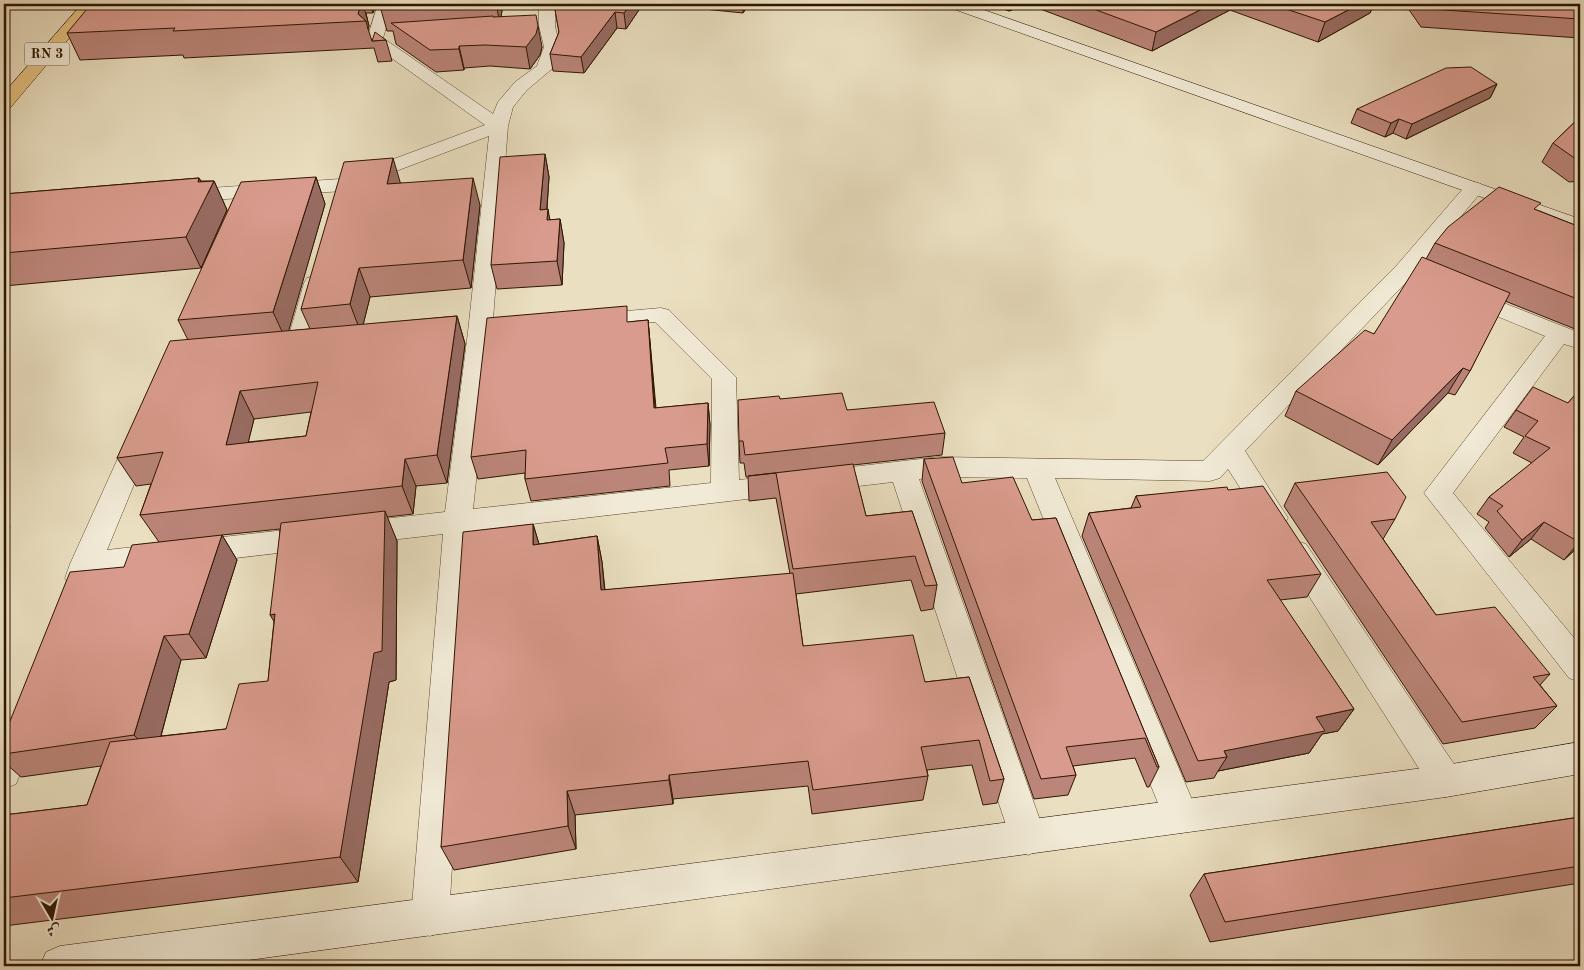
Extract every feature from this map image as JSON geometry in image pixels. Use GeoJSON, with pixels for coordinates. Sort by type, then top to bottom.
{"type":"FeatureCollection","features":[{"type":"Feature","properties":{"kind":"main road","name":"RN 3"},"geometry":{"type":"LineString","coordinates":[[4,104],[90,4]]}},
{"type":"Feature","properties":{"kind":"street"},"geometry":{"type":"LineString","coordinates":[[430,917],[458,522],[480,332],[499,126],[504,106],[522,86],[545,68],[552,47],[547,26],[547,4]]}},
{"type":"Feature","properties":{"kind":"street"},"geometry":{"type":"LineString","coordinates":[[953,4],[1580,226]]}},
{"type":"Feature","properties":{"kind":"street"},"geometry":{"type":"LineString","coordinates":[[376,39],[378,14]]}},
{"type":"Feature","properties":{"kind":"street"},"geometry":{"type":"LineString","coordinates":[[528,28],[547,26]]}},
{"type":"Feature","properties":{"kind":"street"},"geometry":{"type":"LineString","coordinates":[[67,30],[87,29]]}},
{"type":"Feature","properties":{"kind":"street"},"geometry":{"type":"LineString","coordinates":[[376,39],[394,38]]}},
{"type":"Feature","properties":{"kind":"street"},"geometry":{"type":"LineString","coordinates":[[376,39],[499,126]]}},
{"type":"Feature","properties":{"kind":"street"},"geometry":{"type":"LineString","coordinates":[[160,198],[248,192],[340,195],[499,126]]}},
{"type":"Feature","properties":{"kind":"street"},"geometry":{"type":"LineString","coordinates":[[86,564],[938,467],[1210,471],[1414,274],[1474,188]]}},
{"type":"Feature","properties":{"kind":"street"},"geometry":{"type":"LineString","coordinates":[[236,218],[248,192]]}},
{"type":"Feature","properties":{"kind":"street"},"geometry":{"type":"LineString","coordinates":[[297,349],[321,262]]}},
{"type":"Feature","properties":{"kind":"street"},"geometry":{"type":"LineString","coordinates":[[1450,289],[1570,338],[1438,493],[1580,668]]}},
{"type":"Feature","properties":{"kind":"street"},"geometry":{"type":"LineString","coordinates":[[566,324],[661,315],[724,377],[725,491]]}},
{"type":"Feature","properties":{"kind":"street"},"geometry":{"type":"LineString","coordinates":[[71,600],[151,414]]}},
{"type":"Feature","properties":{"kind":"street"},"geometry":{"type":"LineString","coordinates":[[1230,450],[1446,780]]}},
{"type":"Feature","properties":{"kind":"street"},"geometry":{"type":"LineString","coordinates":[[1037,468],[1181,816]]}},
{"type":"Feature","properties":{"kind":"street"},"geometry":{"type":"LineString","coordinates":[[903,471],[1028,837]]}},
{"type":"Feature","properties":{"kind":"street"},"geometry":{"type":"LineString","coordinates":[[4,773],[29,709]]}},
{"type":"Feature","properties":{"kind":"street"},"geometry":{"type":"LineString","coordinates":[[60,966],[1446,780],[1580,758]]}},
{"type":"Feature","properties":{"kind":"building"},"geometry":{"type":"Polygon","coordinates":[[[252,4],[361,4],[358,14],[366,21],[173,31],[175,28],[67,33],[87,9],[252,4]]]}},
{"type":"Feature","properties":{"kind":"building"},"geometry":{"type":"Polygon","coordinates":[[[380,4],[410,4],[380,6],[380,4]]]}},
{"type":"Feature","properties":{"kind":"building"},"geometry":{"type":"Polygon","coordinates":[[[554,4],[631,4],[624,13],[615,12],[581,57],[550,54],[559,32],[554,4]]]}},
{"type":"Feature","properties":{"kind":"building"},"geometry":{"type":"Polygon","coordinates":[[[1080,4],[1212,4],[1156,32],[1080,4]]]}},
{"type":"Feature","properties":{"kind":"building"},"geometry":{"type":"Polygon","coordinates":[[[1271,4],[1360,4],[1325,22],[1271,4]]]}},
{"type":"Feature","properties":{"kind":"building"},"geometry":{"type":"Polygon","coordinates":[[[1425,4],[1580,4],[1580,19],[1429,9],[1425,4]]]}},
{"type":"Feature","properties":{"kind":"building"},"geometry":{"type":"Polygon","coordinates":[[[536,15],[538,26],[536,34],[526,47],[485,45],[459,46],[459,49],[430,50],[391,23],[493,16],[536,15]]]}},
{"type":"Feature","properties":{"kind":"building"},"geometry":{"type":"Polygon","coordinates":[[[375,32],[386,40],[372,41],[375,32]]]}},
{"type":"Feature","properties":{"kind":"building"},"geometry":{"type":"Polygon","coordinates":[[[1471,67],[1497,84],[1412,124],[1399,119],[1391,123],[1357,109],[1446,68],[1471,67]]]}},
{"type":"Feature","properties":{"kind":"building"},"geometry":{"type":"Polygon","coordinates":[[[1580,117],[1580,162],[1553,143],[1580,117]]]}},
{"type":"Feature","properties":{"kind":"building"},"geometry":{"type":"Polygon","coordinates":[[[545,154],[540,210],[548,209],[547,220],[560,219],[557,261],[491,265],[500,157],[545,154]]]}},
{"type":"Feature","properties":{"kind":"building"},"geometry":{"type":"Polygon","coordinates":[[[393,158],[387,184],[473,178],[463,260],[359,268],[350,304],[301,309],[344,162],[393,158]]]}},
{"type":"Feature","properties":{"kind":"building"},"geometry":{"type":"Polygon","coordinates":[[[316,177],[273,312],[178,320],[241,182],[316,177]]]}},
{"type":"Feature","properties":{"kind":"building"},"geometry":{"type":"Polygon","coordinates":[[[199,178],[198,182],[214,181],[186,237],[4,253],[4,194],[199,178]]]}},
{"type":"Feature","properties":{"kind":"building"},"geometry":{"type":"Polygon","coordinates":[[[1499,187],[1541,203],[1534,209],[1580,227],[1580,300],[1435,243],[1448,227],[1499,187]]]}},
{"type":"Feature","properties":{"kind":"building"},"geometry":{"type":"Polygon","coordinates":[[[1422,257],[1510,293],[1470,371],[1463,368],[1392,440],[1296,391],[1365,330],[1374,334],[1422,257]]]}},
{"type":"Feature","properties":{"kind":"building"},"geometry":{"type":"Polygon","coordinates":[[[627,306],[627,322],[648,320],[654,408],[708,403],[707,444],[665,448],[668,463],[525,479],[526,450],[471,457],[487,318],[627,306]]]}},
{"type":"Feature","properties":{"kind":"building"},"geometry":{"type":"Polygon","coordinates":[[[457,316],[437,455],[405,459],[402,486],[140,515],[163,452],[117,458],[170,341],[457,316]],[[318,382],[240,391],[226,445],[306,436],[318,382]]]}},
{"type":"Feature","properties":{"kind":"building"},"geometry":{"type":"Polygon","coordinates":[[[1533,387],[1568,403],[1580,389],[1580,500],[1575,505],[1580,508],[1579,542],[1544,522],[1522,540],[1497,511],[1503,506],[1489,497],[1550,448],[1525,436],[1538,421],[1516,410],[1533,387]]]}},
{"type":"Feature","properties":{"kind":"building"},"geometry":{"type":"Polygon","coordinates":[[[842,393],[847,410],[934,402],[945,433],[745,455],[743,441],[739,441],[738,400],[779,396],[780,399],[842,393]]]}},
{"type":"Feature","properties":{"kind":"building"},"geometry":{"type":"Polygon","coordinates":[[[953,457],[962,483],[1013,477],[1032,520],[1056,518],[1159,767],[1157,767],[1145,738],[1066,747],[1076,775],[1041,779],[924,459],[953,457]]]}},
{"type":"Feature","properties":{"kind":"building"},"geometry":{"type":"Polygon","coordinates":[[[853,464],[866,516],[912,511],[937,585],[925,586],[915,556],[793,569],[776,473],[748,476],[853,464]]]}},
{"type":"Feature","properties":{"kind":"building"},"geometry":{"type":"Polygon","coordinates":[[[1387,472],[1406,497],[1395,519],[1371,522],[1436,615],[1495,607],[1550,674],[1533,677],[1557,706],[1462,722],[1295,483],[1387,472]]]}},
{"type":"Feature","properties":{"kind":"building"},"geometry":{"type":"Polygon","coordinates":[[[1263,486],[1321,574],[1267,580],[1354,709],[1316,717],[1325,731],[1224,751],[1227,757],[1198,761],[1089,513],[1141,507],[1136,496],[1227,487],[1228,490],[1263,486]]]}},
{"type":"Feature","properties":{"kind":"building"},"geometry":{"type":"Polygon","coordinates":[[[385,511],[382,651],[374,653],[340,857],[4,898],[4,815],[87,805],[110,742],[226,729],[239,684],[268,681],[275,614],[270,615],[281,523],[385,511]]]}},
{"type":"Feature","properties":{"kind":"building"},"geometry":{"type":"Polygon","coordinates":[[[533,524],[533,545],[597,536],[601,590],[793,573],[803,646],[913,635],[925,682],[969,677],[1004,779],[990,781],[979,740],[921,747],[928,776],[813,790],[808,761],[669,775],[669,780],[567,791],[568,826],[441,847],[463,532],[533,524]]]}},
{"type":"Feature","properties":{"kind":"building"},"geometry":{"type":"Polygon","coordinates":[[[222,535],[189,634],[164,636],[134,735],[4,754],[4,736],[70,572],[124,567],[132,545],[222,535]]]}},
{"type":"Feature","properties":{"kind":"building"},"geometry":{"type":"Polygon","coordinates":[[[1580,817],[1580,866],[1225,922],[1204,874],[1580,817]]]}}]}
